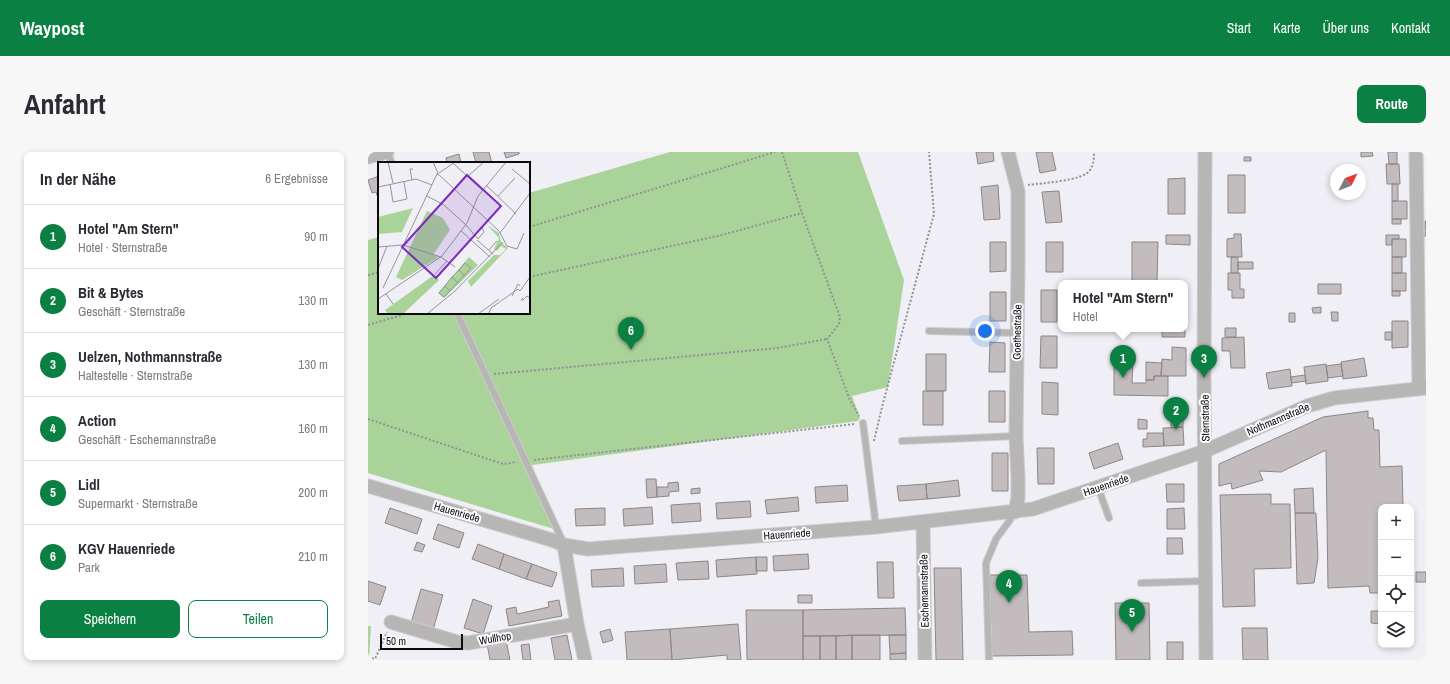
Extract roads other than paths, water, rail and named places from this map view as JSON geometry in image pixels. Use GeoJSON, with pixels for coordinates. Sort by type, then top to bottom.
{"type":"FeatureCollection","features":[{"type":"Feature","properties":{"kind":"street"},"geometry":{"type":"LineString","coordinates":[[368,157],[387,152]]}},
{"type":"Feature","properties":{"kind":"street","name":"Goethestraße"},"geometry":{"type":"LineString","coordinates":[[1008,152],[1018,191],[1016,436],[1018,498],[1013,512]]}},
{"type":"Feature","properties":{"kind":"street","name":"Sternstraße"},"geometry":{"type":"LineString","coordinates":[[1205,152],[1206,660]]}},
{"type":"Feature","properties":{"kind":"street"},"geometry":{"type":"LineString","coordinates":[[1416,152],[1421,172],[1422,388]]}},
{"type":"Feature","properties":{"kind":"street","name":"Nothmannstraße"},"geometry":{"type":"LineString","coordinates":[[1205,451],[1307,406],[1334,398],[1422,388]]}},
{"type":"Feature","properties":{"kind":"street","name":"Hauenriede"},"geometry":{"type":"LineString","coordinates":[[368,486],[552,540],[564,545],[588,549],[876,527],[1033,509],[1205,451]]}},
{"type":"Feature","properties":{"kind":"street","name":"Eschemannstraße"},"geometry":{"type":"LineString","coordinates":[[923,522],[925,660]]}},
{"type":"Feature","properties":{"kind":"street"},"geometry":{"type":"LineString","coordinates":[[564,545],[577,624],[585,660]]}},
{"type":"Feature","properties":{"kind":"street","name":"Wullhop"},"geometry":{"type":"LineString","coordinates":[[391,622],[457,642],[468,643],[577,624]]}},
{"type":"Feature","properties":{"kind":"lane"},"geometry":{"type":"LineString","coordinates":[[387,152],[392,162]]}},
{"type":"Feature","properties":{"kind":"lane"},"geometry":{"type":"LineString","coordinates":[[457,314],[564,545]]}},
{"type":"Feature","properties":{"kind":"lane"},"geometry":{"type":"LineString","coordinates":[[929,331],[1017,333]]}},
{"type":"Feature","properties":{"kind":"lane"},"geometry":{"type":"LineString","coordinates":[[863,424],[876,527]]}},
{"type":"Feature","properties":{"kind":"lane"},"geometry":{"type":"LineString","coordinates":[[902,441],[1016,436]]}},
{"type":"Feature","properties":{"kind":"lane"},"geometry":{"type":"LineString","coordinates":[[1098,487],[1109,518]]}},
{"type":"Feature","properties":{"kind":"lane"},"geometry":{"type":"LineString","coordinates":[[989,660],[986,564],[996,539],[1010,520],[1013,512]]}},
{"type":"Feature","properties":{"kind":"lane"},"geometry":{"type":"LineString","coordinates":[[1141,583],[1205,581]]}},
{"type":"Feature","properties":{"kind":"place","name":"KGV Hauenriede"},"geometry":{"type":"Point","coordinates":[631,350]}},
{"type":"Feature","properties":{"kind":"place","name":"Hotel \"Am Stern\""},"geometry":{"type":"Point","coordinates":[1123,378]}},
{"type":"Feature","properties":{"kind":"place","name":"Uelzen, Nothmannstraße"},"geometry":{"type":"Point","coordinates":[1204,378]}},
{"type":"Feature","properties":{"kind":"place","name":"Bit & Bytes"},"geometry":{"type":"Point","coordinates":[1176,430]}},
{"type":"Feature","properties":{"kind":"place","name":"Action"},"geometry":{"type":"Point","coordinates":[1009,603]}},
{"type":"Feature","properties":{"kind":"place","name":"Lidl"},"geometry":{"type":"Point","coordinates":[1132,632]}}]}
